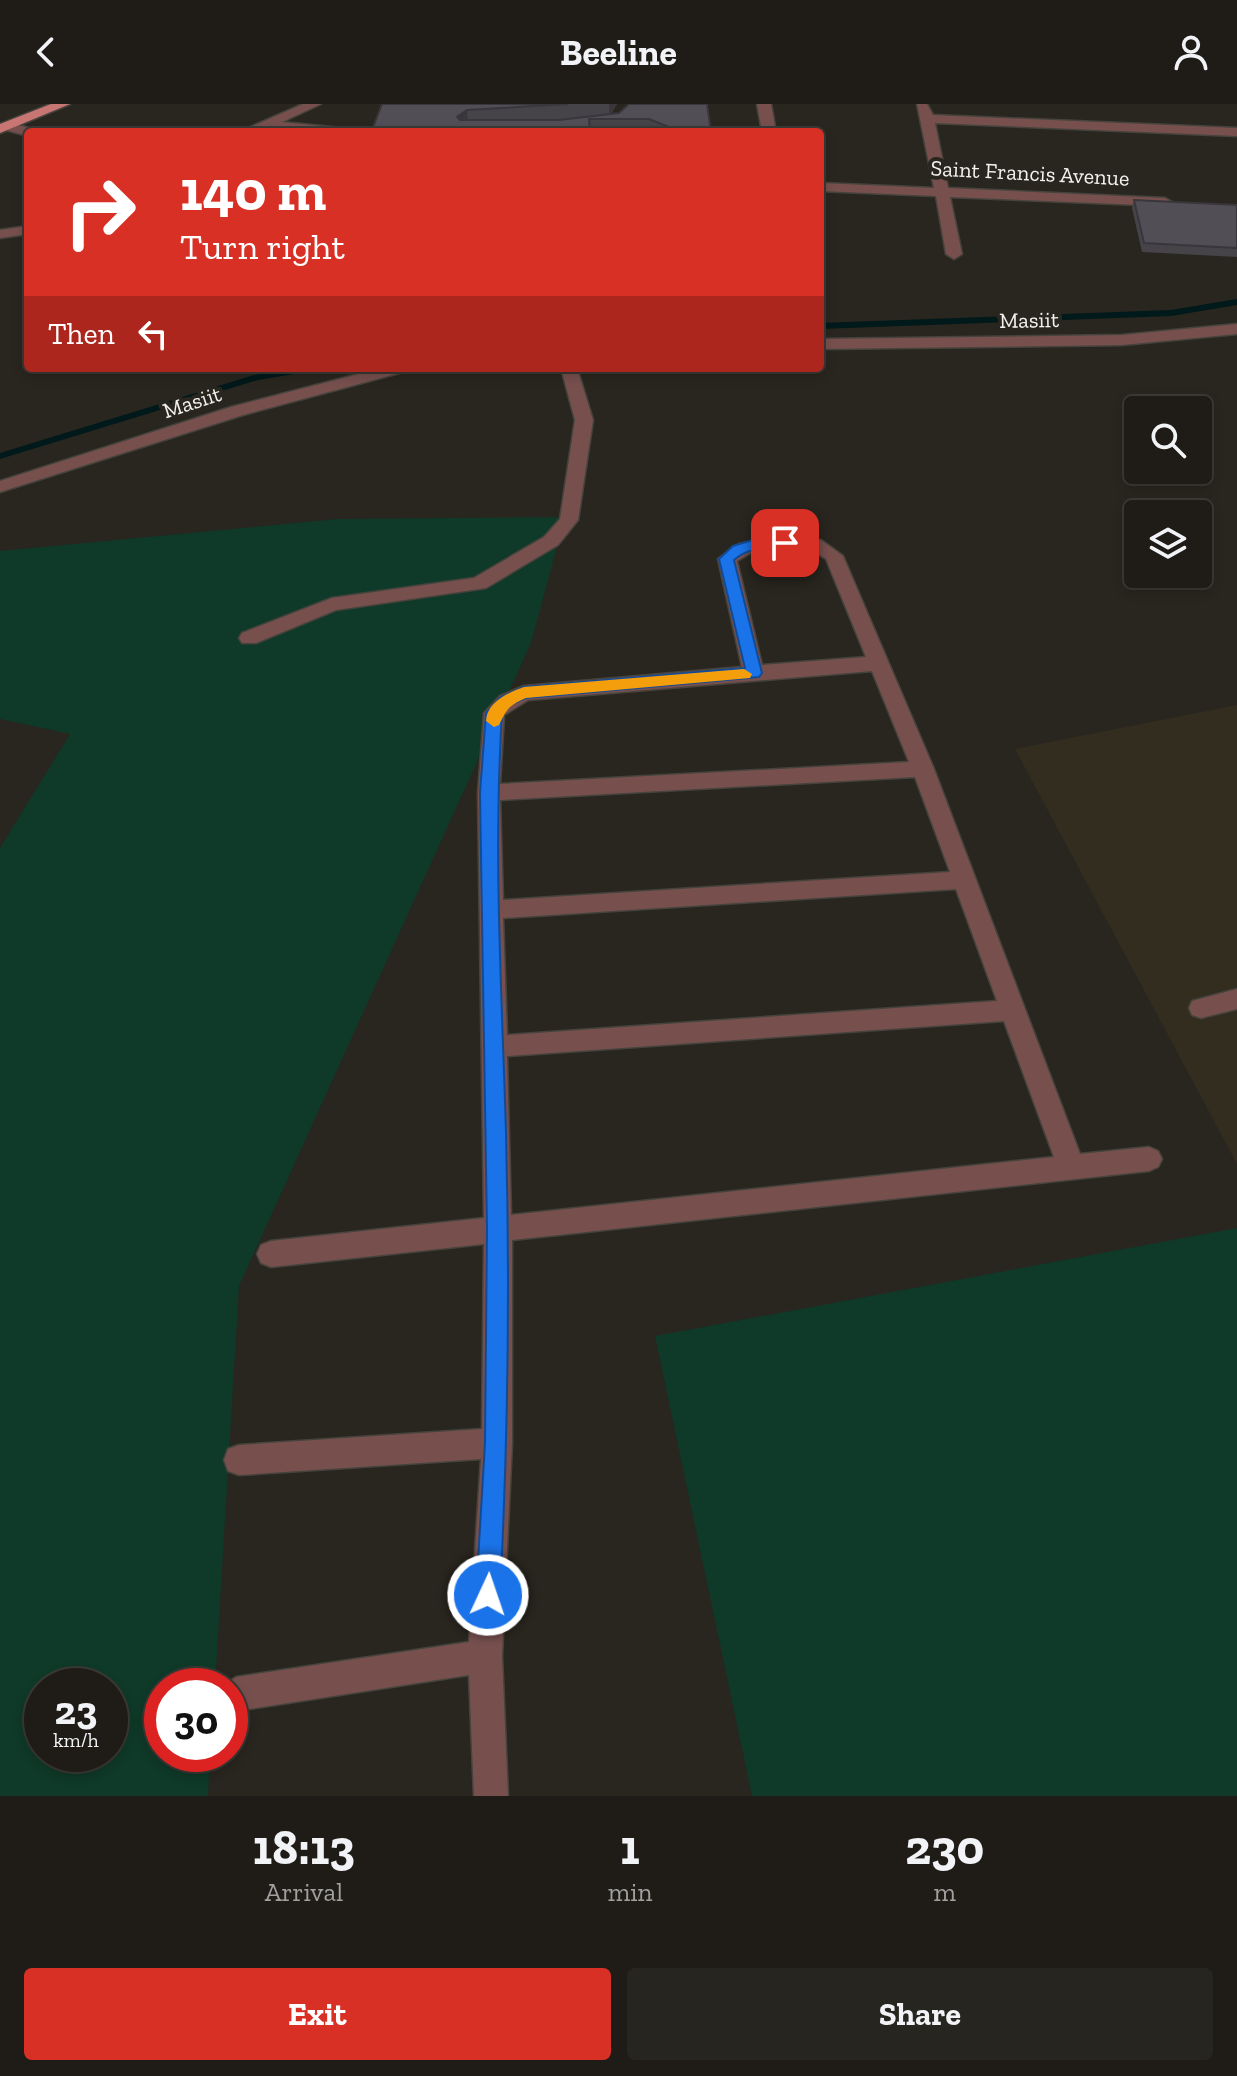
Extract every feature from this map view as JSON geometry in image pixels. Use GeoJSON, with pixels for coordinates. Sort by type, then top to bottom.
{"type":"FeatureCollection","features":[{"type":"Feature","properties":{"kind":"main road"},"geometry":{"type":"LineString","coordinates":[[3,127],[63,104]]}},
{"type":"Feature","properties":{"kind":"street"},"geometry":{"type":"LineString","coordinates":[[255,128],[314,104]]}},
{"type":"Feature","properties":{"kind":"street"},"geometry":{"type":"LineString","coordinates":[[764,104],[768,128]]}},
{"type":"Feature","properties":{"kind":"street"},"geometry":{"type":"LineString","coordinates":[[921,104],[928,119],[954,254]]}},
{"type":"Feature","properties":{"kind":"street"},"geometry":{"type":"LineString","coordinates":[[928,119],[1237,132]]}},
{"type":"Feature","properties":{"kind":"street"},"geometry":{"type":"LineString","coordinates":[[264,124],[302,128]]}},
{"type":"Feature","properties":{"kind":"street"},"geometry":{"type":"LineString","coordinates":[[3,127],[24,131]]}},
{"type":"Feature","properties":{"kind":"street","name":"Saint Francis Avenue"},"geometry":{"type":"LineString","coordinates":[[824,187],[1175,203]]}},
{"type":"Feature","properties":{"kind":"street"},"geometry":{"type":"LineString","coordinates":[[0,234],[24,231]]}},
{"type":"Feature","properties":{"kind":"street","name":"Masiit"},"geometry":{"type":"LineString","coordinates":[[824,344],[1122,340],[1237,329]]}},
{"type":"Feature","properties":{"kind":"street","name":"Masiit"},"geometry":{"type":"LineString","coordinates":[[0,487],[237,411],[386,372]]}},
{"type":"Feature","properties":{"kind":"street"},"geometry":{"type":"LineString","coordinates":[[249,638],[332,604],[479,584],[551,541],[569,520],[584,420],[570,372]]}},
{"type":"Feature","properties":{"kind":"street"},"geometry":{"type":"LineString","coordinates":[[754,673],[727,559],[738,549],[756,543],[813,544],[834,556],[880,663],[923,769],[1071,1167]]}},
{"type":"Feature","properties":{"kind":"street"},"geometry":{"type":"LineString","coordinates":[[491,1796],[485,1656],[497,1443],[498,1229],[489,793],[494,713],[524,693],[880,663]]}},
{"type":"Feature","properties":{"kind":"street"},"geometry":{"type":"LineString","coordinates":[[489,793],[923,769]]}},
{"type":"Feature","properties":{"kind":"street"},"geometry":{"type":"LineString","coordinates":[[491,910],[963,880]]}},
{"type":"Feature","properties":{"kind":"street"},"geometry":{"type":"LineString","coordinates":[[1201,1008],[1237,999]]}},
{"type":"Feature","properties":{"kind":"street"},"geometry":{"type":"LineString","coordinates":[[494,1046],[1011,1010]]}},
{"type":"Feature","properties":{"kind":"street"},"geometry":{"type":"LineString","coordinates":[[271,1254],[1149,1159]]}},
{"type":"Feature","properties":{"kind":"street"},"geometry":{"type":"LineString","coordinates":[[239,1460],[497,1443]]}},
{"type":"Feature","properties":{"kind":"street"},"geometry":{"type":"LineString","coordinates":[[248,1692],[485,1656]]}},
{"type":"Feature","properties":{"kind":"shaded area"},"geometry":{"type":"Polygon","coordinates":[[[1237,705],[1237,1164],[1015,749],[1237,705]]]}},
{"type":"Feature","properties":{"kind":"green space"},"geometry":{"type":"Polygon","coordinates":[[[565,517],[531,643],[239,1286],[216,1668],[144,1668],[144,1772],[209,1772],[208,1796],[0,1796],[0,848],[70,734],[0,719],[0,551],[337,519],[565,517]]]}},
{"type":"Feature","properties":{"kind":"green space"},"geometry":{"type":"Polygon","coordinates":[[[1237,1228],[1237,1796],[752,1796],[655,1336],[1237,1228]]]}},
{"type":"Feature","properties":{"kind":"building"},"geometry":{"type":"Polygon","coordinates":[[[382,104],[568,104],[467,110],[457,117],[460,120],[559,120],[619,113],[629,104],[707,104],[710,128],[671,128],[649,119],[589,119],[590,128],[373,128],[382,104]]]}},
{"type":"Feature","properties":{"kind":"building"},"geometry":{"type":"Polygon","coordinates":[[[1134,200],[1237,205],[1237,248],[1144,243],[1134,200]]]}},
{"type":"Feature","properties":{"kind":"waterway"},"geometry":{"type":"LineString","coordinates":[[824,326],[1171,313],[1237,302]]}},
{"type":"Feature","properties":{"kind":"waterway"},"geometry":{"type":"LineString","coordinates":[[0,456],[257,377],[288,372]]}},
{"type":"Feature","properties":{"kind":"slow traffic"},"geometry":{"type":"LineString","coordinates":[[494,721],[494,713],[507,701],[524,693],[744,674]]}},
{"type":"Feature","properties":{"kind":"route"},"geometry":{"type":"LineString","coordinates":[[488,1595],[497,1443],[498,1229],[489,793],[494,713],[507,701],[524,693],[754,673],[727,559],[738,549],[756,543],[785,543]]}}]}
